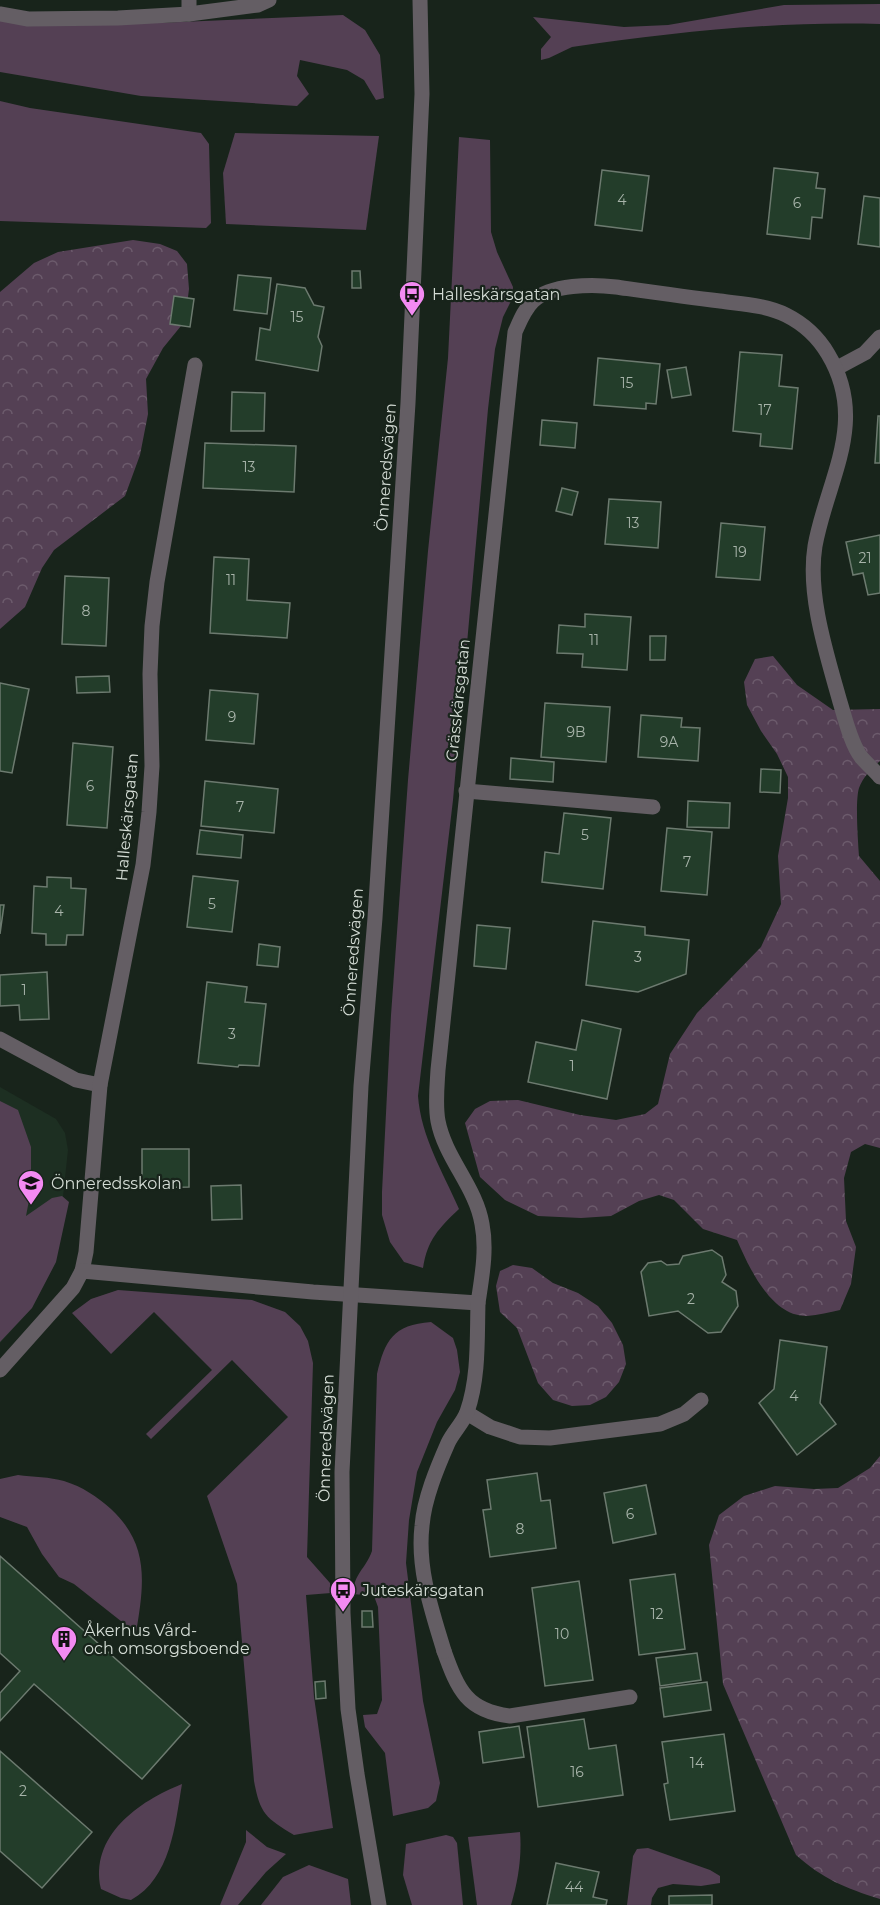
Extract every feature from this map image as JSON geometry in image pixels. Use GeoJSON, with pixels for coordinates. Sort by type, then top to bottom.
{"type":"FeatureCollection","features":[{"type":"Feature","properties":{"kind":"street"},"geometry":{"type":"LineString","coordinates":[[0,14],[28,19],[118,18],[189,7],[258,5],[269,0]]}},
{"type":"Feature","properties":{"kind":"street","name":"Önneredsvägen"},"geometry":{"type":"LineString","coordinates":[[379,1905],[350,1728],[343,1613],[342,1472],[361,1086],[375,918],[408,403],[422,94],[420,0]]}},
{"type":"Feature","properties":{"kind":"street","name":"Grässkärsgatan"},"geometry":{"type":"LineString","coordinates":[[467,1413],[475,1376],[478,1303],[485,1249],[482,1222],[476,1203],[449,1152],[438,1122],[438,1070],[515,332],[524,313],[535,299],[571,286],[609,286],[755,306],[784,314],[806,327],[823,345],[843,383],[845,424],[841,456],[815,548],[814,580],[819,619],[846,721],[860,756],[880,777]]}},
{"type":"Feature","properties":{"kind":"street"},"geometry":{"type":"LineString","coordinates":[[837,368],[865,353],[880,337]]}},
{"type":"Feature","properties":{"kind":"street","name":"Halleskärsgatan"},"geometry":{"type":"LineString","coordinates":[[82,1271],[86,1252],[100,1085],[143,865],[152,766],[150,674],[157,582],[195,365]]}},
{"type":"Feature","properties":{"kind":"street"},"geometry":{"type":"LineString","coordinates":[[466,791],[652,807]]}},
{"type":"Feature","properties":{"kind":"street"},"geometry":{"type":"LineString","coordinates":[[0,1039],[76,1080],[100,1085]]}},
{"type":"Feature","properties":{"kind":"street"},"geometry":{"type":"LineString","coordinates":[[0,1370],[66,1296],[82,1271],[478,1303]]}},
{"type":"Feature","properties":{"kind":"street"},"geometry":{"type":"LineString","coordinates":[[630,1697],[510,1716],[481,1710],[470,1701],[453,1675],[429,1600],[422,1563],[422,1524],[429,1495],[448,1441],[467,1413],[490,1427],[520,1437],[550,1438],[660,1424],[684,1414],[701,1400]]}},
{"type":"Feature","properties":{"kind":"shaded area","name":"Önneredsskolan"},"geometry":{"type":"Polygon","coordinates":[[[0,1087],[56,1119],[65,1133],[68,1150],[56,1262],[32,1308],[0,1343],[0,1087]]]}},
{"type":"Feature","properties":{"kind":"green space"},"geometry":{"type":"Polygon","coordinates":[[[880,4],[880,24],[803,24],[687,32],[572,47],[541,60],[541,49],[551,37],[533,17],[624,27],[668,25],[784,5],[880,4]]]}},
{"type":"Feature","properties":{"kind":"green space"},"geometry":{"type":"Polygon","coordinates":[[[343,15],[365,30],[380,55],[384,98],[376,100],[364,80],[347,70],[300,60],[297,76],[309,94],[297,106],[141,96],[0,72],[0,20],[157,23],[343,15]]]}},
{"type":"Feature","properties":{"kind":"green space"},"geometry":{"type":"Polygon","coordinates":[[[0,101],[30,108],[201,133],[209,144],[211,223],[206,228],[0,221],[0,101]]]}},
{"type":"Feature","properties":{"kind":"green space"},"geometry":{"type":"Polygon","coordinates":[[[235,133],[379,136],[366,230],[226,224],[223,173],[235,133]]]}},
{"type":"Feature","properties":{"kind":"green space"},"geometry":{"type":"Polygon","coordinates":[[[459,137],[490,140],[491,232],[497,252],[513,287],[512,299],[503,317],[495,349],[453,800],[418,1096],[428,1140],[459,1209],[435,1235],[423,1268],[404,1262],[390,1242],[382,1215],[382,1192],[391,1015],[408,780],[448,358],[459,137]]]}},
{"type":"Feature","properties":{"kind":"green space"},"geometry":{"type":"Polygon","coordinates":[[[133,240],[160,244],[177,251],[187,264],[189,289],[185,321],[163,348],[146,379],[148,414],[140,455],[125,496],[54,550],[42,568],[25,607],[0,629],[0,292],[34,263],[58,252],[133,240]]]}},
{"type":"Feature","properties":{"kind":"green space"},"geometry":{"type":"Polygon","coordinates":[[[773,656],[797,685],[833,710],[880,709],[880,761],[868,773],[859,788],[857,811],[859,856],[880,881],[880,1148],[865,1144],[851,1152],[844,1178],[846,1221],[856,1247],[851,1284],[840,1310],[807,1316],[794,1314],[772,1300],[755,1276],[737,1240],[703,1229],[674,1200],[659,1195],[639,1201],[611,1216],[581,1218],[538,1216],[505,1200],[480,1177],[465,1123],[475,1109],[490,1101],[518,1100],[580,1115],[616,1120],[645,1114],[658,1104],[670,1054],[697,1013],[761,947],[781,904],[778,856],[788,798],[788,777],[777,754],[747,705],[744,682],[755,659],[773,656]]]}},
{"type":"Feature","properties":{"kind":"green space","name":"Önneredsskolan"},"geometry":{"type":"Polygon","coordinates":[[[0,1101],[18,1110],[31,1147],[31,1190],[26,1216],[52,1198],[62,1196],[69,1202],[56,1262],[32,1308],[0,1342],[0,1101]]]}},
{"type":"Feature","properties":{"kind":"green space"},"geometry":{"type":"Polygon","coordinates":[[[513,1265],[532,1268],[553,1283],[578,1293],[598,1306],[612,1323],[623,1345],[626,1364],[619,1382],[606,1397],[590,1405],[572,1406],[553,1400],[538,1383],[517,1328],[500,1312],[496,1286],[500,1271],[513,1265]]]}},
{"type":"Feature","properties":{"kind":"green space"},"geometry":{"type":"Polygon","coordinates":[[[118,1290],[252,1300],[285,1312],[300,1326],[308,1341],[313,1363],[307,1557],[330,1583],[331,1593],[306,1595],[314,1697],[333,1828],[294,1835],[271,1819],[259,1801],[254,1781],[237,1584],[207,1496],[288,1417],[232,1360],[151,1439],[146,1434],[212,1370],[154,1312],[111,1354],[72,1313],[91,1299],[118,1290]]]}},
{"type":"Feature","properties":{"kind":"green space"},"geometry":{"type":"Polygon","coordinates":[[[431,1322],[453,1338],[460,1372],[455,1390],[437,1422],[417,1472],[409,1520],[406,1563],[423,1701],[440,1783],[436,1801],[428,1808],[393,1816],[385,1753],[365,1727],[363,1715],[377,1714],[382,1700],[378,1607],[374,1596],[353,1594],[355,1581],[372,1551],[377,1374],[380,1362],[388,1343],[399,1331],[431,1322]]]}},
{"type":"Feature","properties":{"kind":"green space"},"geometry":{"type":"Polygon","coordinates":[[[880,1456],[880,1899],[835,1882],[796,1855],[723,1684],[709,1545],[719,1515],[744,1496],[775,1486],[838,1488],[870,1468],[880,1456]]]}},
{"type":"Feature","properties":{"kind":"green space"},"geometry":{"type":"Polygon","coordinates":[[[18,1475],[59,1480],[77,1486],[100,1500],[124,1523],[138,1551],[141,1566],[141,1598],[136,1633],[74,1584],[59,1577],[42,1554],[27,1527],[0,1517],[0,1479],[18,1475]]]}},
{"type":"Feature","properties":{"kind":"green space"},"geometry":{"type":"Polygon","coordinates":[[[182,1784],[169,1849],[155,1878],[131,1900],[101,1889],[99,1870],[110,1837],[134,1811],[182,1784]]]}},
{"type":"Feature","properties":{"kind":"green space"},"geometry":{"type":"Polygon","coordinates":[[[246,1830],[267,1847],[286,1854],[266,1872],[238,1905],[220,1905],[246,1842],[246,1830]]]}},
{"type":"Feature","properties":{"kind":"green space"},"geometry":{"type":"Polygon","coordinates":[[[520,1832],[519,1869],[511,1905],[477,1905],[468,1837],[520,1832]]]}},
{"type":"Feature","properties":{"kind":"green space"},"geometry":{"type":"Polygon","coordinates":[[[446,1835],[453,1837],[457,1843],[463,1905],[412,1905],[403,1875],[406,1844],[446,1835]]]}},
{"type":"Feature","properties":{"kind":"green space"},"geometry":{"type":"Polygon","coordinates":[[[648,1848],[710,1870],[720,1876],[720,1883],[701,1886],[673,1884],[658,1888],[651,1905],[627,1905],[633,1856],[637,1849],[648,1848]]]}},
{"type":"Feature","properties":{"kind":"green space"},"geometry":{"type":"Polygon","coordinates":[[[309,1865],[348,1879],[351,1905],[261,1905],[283,1877],[309,1865]]]}},
{"type":"Feature","properties":{"kind":"building"},"geometry":{"type":"Polygon","coordinates":[[[774,168],[818,173],[816,188],[825,189],[822,218],[812,217],[810,239],[767,234],[774,168]]]}},
{"type":"Feature","properties":{"kind":"building"},"geometry":{"type":"Polygon","coordinates":[[[602,170],[649,176],[642,231],[595,225],[602,170]]]}},
{"type":"Feature","properties":{"kind":"building"},"geometry":{"type":"Polygon","coordinates":[[[864,196],[880,198],[880,247],[858,244],[864,196]]]}},
{"type":"Feature","properties":{"kind":"building"},"geometry":{"type":"Polygon","coordinates":[[[352,271],[360,271],[361,288],[352,288],[352,271]]]}},
{"type":"Feature","properties":{"kind":"building"},"geometry":{"type":"Polygon","coordinates":[[[238,275],[271,278],[267,314],[234,310],[238,275]]]}},
{"type":"Feature","properties":{"kind":"building"},"geometry":{"type":"Polygon","coordinates":[[[277,284],[305,288],[314,305],[324,307],[318,337],[322,346],[318,371],[256,360],[260,328],[270,330],[277,284]]]}},
{"type":"Feature","properties":{"kind":"building"},"geometry":{"type":"Polygon","coordinates":[[[174,296],[194,299],[190,327],[170,324],[174,296]]]}},
{"type":"Feature","properties":{"kind":"building"},"geometry":{"type":"Polygon","coordinates":[[[740,352],[782,355],[779,386],[798,388],[792,449],[760,446],[761,434],[733,431],[740,352]]]}},
{"type":"Feature","properties":{"kind":"building"},"geometry":{"type":"Polygon","coordinates":[[[598,358],[660,364],[656,404],[646,403],[646,409],[594,405],[598,358]]]}},
{"type":"Feature","properties":{"kind":"building"},"geometry":{"type":"Polygon","coordinates":[[[686,367],[691,395],[672,398],[667,370],[686,367]]]}},
{"type":"Feature","properties":{"kind":"building"},"geometry":{"type":"Polygon","coordinates":[[[232,392],[265,393],[264,431],[231,431],[232,392]]]}},
{"type":"Feature","properties":{"kind":"building"},"geometry":{"type":"Polygon","coordinates":[[[878,416],[880,416],[880,463],[875,463],[878,416]]]}},
{"type":"Feature","properties":{"kind":"building"},"geometry":{"type":"Polygon","coordinates":[[[542,420],[577,423],[575,448],[540,445],[542,420]]]}},
{"type":"Feature","properties":{"kind":"building"},"geometry":{"type":"Polygon","coordinates":[[[205,443],[296,446],[294,492],[203,488],[205,443]]]}},
{"type":"Feature","properties":{"kind":"building"},"geometry":{"type":"Polygon","coordinates":[[[562,488],[578,492],[572,515],[556,511],[562,488]]]}},
{"type":"Feature","properties":{"kind":"building"},"geometry":{"type":"Polygon","coordinates":[[[609,499],[661,502],[658,548],[605,544],[609,499]]]}},
{"type":"Feature","properties":{"kind":"building"},"geometry":{"type":"Polygon","coordinates":[[[721,523],[765,527],[760,580],[716,577],[721,523]]]}},
{"type":"Feature","properties":{"kind":"building"},"geometry":{"type":"Polygon","coordinates":[[[880,535],[880,593],[868,595],[863,573],[853,575],[846,542],[880,535]]]}},
{"type":"Feature","properties":{"kind":"building"},"geometry":{"type":"Polygon","coordinates":[[[214,557],[249,559],[247,600],[290,603],[287,638],[210,633],[214,557]]]}},
{"type":"Feature","properties":{"kind":"building"},"geometry":{"type":"Polygon","coordinates":[[[65,576],[109,578],[106,646],[62,644],[65,576]]]}},
{"type":"Feature","properties":{"kind":"building"},"geometry":{"type":"Polygon","coordinates":[[[585,614],[631,617],[627,670],[582,667],[583,654],[557,653],[559,625],[585,627],[585,614]]]}},
{"type":"Feature","properties":{"kind":"building"},"geometry":{"type":"Polygon","coordinates":[[[650,636],[666,636],[665,660],[650,660],[650,636]]]}},
{"type":"Feature","properties":{"kind":"building"},"geometry":{"type":"Polygon","coordinates":[[[109,676],[110,692],[77,693],[76,677],[109,676]]]}},
{"type":"Feature","properties":{"kind":"building"},"geometry":{"type":"Polygon","coordinates":[[[0,683],[29,689],[12,773],[0,771],[0,683]]]}},
{"type":"Feature","properties":{"kind":"building"},"geometry":{"type":"Polygon","coordinates":[[[210,690],[258,694],[254,744],[206,740],[210,690]]]}},
{"type":"Feature","properties":{"kind":"building"},"geometry":{"type":"Polygon","coordinates":[[[545,703],[610,707],[606,762],[541,757],[545,703]]]}},
{"type":"Feature","properties":{"kind":"building"},"geometry":{"type":"Polygon","coordinates":[[[641,715],[682,718],[681,727],[700,728],[698,761],[638,757],[641,715]]]}},
{"type":"Feature","properties":{"kind":"building"},"geometry":{"type":"Polygon","coordinates":[[[73,743],[113,747],[107,828],[67,825],[73,743]]]}},
{"type":"Feature","properties":{"kind":"building"},"geometry":{"type":"Polygon","coordinates":[[[511,758],[554,762],[553,782],[510,779],[511,758]]]}},
{"type":"Feature","properties":{"kind":"building"},"geometry":{"type":"Polygon","coordinates":[[[761,769],[781,770],[780,793],[760,792],[761,769]]]}},
{"type":"Feature","properties":{"kind":"building"},"geometry":{"type":"Polygon","coordinates":[[[205,781],[278,789],[274,833],[201,826],[205,781]]]}},
{"type":"Feature","properties":{"kind":"building"},"geometry":{"type":"Polygon","coordinates":[[[688,801],[730,803],[729,828],[687,827],[688,801]]]}},
{"type":"Feature","properties":{"kind":"building"},"geometry":{"type":"Polygon","coordinates":[[[564,813],[611,818],[603,889],[542,882],[545,852],[559,854],[564,813]]]}},
{"type":"Feature","properties":{"kind":"building"},"geometry":{"type":"Polygon","coordinates":[[[667,828],[712,832],[707,895],[661,891],[667,828]]]}},
{"type":"Feature","properties":{"kind":"building"},"geometry":{"type":"Polygon","coordinates":[[[200,830],[243,835],[241,858],[197,854],[200,830]]]}},
{"type":"Feature","properties":{"kind":"building"},"geometry":{"type":"Polygon","coordinates":[[[193,876],[238,881],[232,932],[187,927],[193,876]]]}},
{"type":"Feature","properties":{"kind":"building"},"geometry":{"type":"Polygon","coordinates":[[[47,877],[71,878],[71,888],[86,889],[83,935],[67,935],[66,945],[46,945],[46,934],[32,933],[34,886],[47,887],[47,877]]]}},
{"type":"Feature","properties":{"kind":"building"},"geometry":{"type":"Polygon","coordinates":[[[0,905],[4,905],[0,934],[0,905]]]}},
{"type":"Feature","properties":{"kind":"building"},"geometry":{"type":"Polygon","coordinates":[[[593,921],[645,927],[645,935],[689,940],[686,974],[638,992],[586,985],[593,921]]]}},
{"type":"Feature","properties":{"kind":"building"},"geometry":{"type":"Polygon","coordinates":[[[477,925],[510,928],[506,969],[474,966],[477,925]]]}},
{"type":"Feature","properties":{"kind":"building"},"geometry":{"type":"Polygon","coordinates":[[[259,944],[280,947],[278,967],[257,965],[259,944]]]}},
{"type":"Feature","properties":{"kind":"building"},"geometry":{"type":"Polygon","coordinates":[[[47,972],[49,1019],[20,1020],[19,1005],[0,1006],[0,975],[47,972]]]}},
{"type":"Feature","properties":{"kind":"building"},"geometry":{"type":"Polygon","coordinates":[[[207,982],[247,987],[245,1002],[266,1004],[259,1066],[239,1065],[238,1067],[198,1063],[207,982]]]}},
{"type":"Feature","properties":{"kind":"building"},"geometry":{"type":"Polygon","coordinates":[[[582,1020],[621,1029],[607,1099],[528,1082],[536,1042],[576,1050],[582,1020]]]}},
{"type":"Feature","properties":{"kind":"building"},"geometry":{"type":"Polygon","coordinates":[[[142,1149],[189,1149],[189,1187],[142,1188],[142,1149]]]}},
{"type":"Feature","properties":{"kind":"building"},"geometry":{"type":"Polygon","coordinates":[[[241,1185],[242,1219],[212,1220],[211,1186],[241,1185]]]}},
{"type":"Feature","properties":{"kind":"building"},"geometry":{"type":"Polygon","coordinates":[[[712,1250],[722,1257],[726,1275],[722,1282],[736,1291],[738,1306],[721,1332],[708,1333],[678,1311],[649,1316],[641,1272],[648,1263],[661,1261],[667,1265],[679,1264],[683,1256],[712,1250]]]}},
{"type":"Feature","properties":{"kind":"building"},"geometry":{"type":"Polygon","coordinates":[[[780,1340],[827,1347],[820,1403],[836,1424],[797,1455],[759,1403],[774,1389],[780,1340]]]}},
{"type":"Feature","properties":{"kind":"building"},"geometry":{"type":"Polygon","coordinates":[[[537,1473],[541,1501],[550,1500],[556,1548],[490,1557],[483,1510],[491,1509],[487,1480],[537,1473]]]}},
{"type":"Feature","properties":{"kind":"building"},"geometry":{"type":"Polygon","coordinates":[[[646,1485],[656,1534],[613,1543],[604,1493],[646,1485]]]}},
{"type":"Feature","properties":{"kind":"building","name":"Åkerhus Vård- och omsorgsboende"},"geometry":{"type":"Polygon","coordinates":[[[0,1556],[190,1725],[142,1779],[34,1684],[0,1721],[0,1693],[20,1671],[0,1653],[0,1556]]]}},
{"type":"Feature","properties":{"kind":"building"},"geometry":{"type":"Polygon","coordinates":[[[675,1574],[685,1649],[639,1655],[630,1580],[675,1574]]]}},
{"type":"Feature","properties":{"kind":"building"},"geometry":{"type":"Polygon","coordinates":[[[579,1581],[593,1680],[545,1686],[532,1588],[579,1581]]]}},
{"type":"Feature","properties":{"kind":"building"},"geometry":{"type":"Polygon","coordinates":[[[362,1611],[372,1611],[373,1627],[362,1627],[362,1611]]]}},
{"type":"Feature","properties":{"kind":"building"},"geometry":{"type":"Polygon","coordinates":[[[697,1653],[701,1680],[660,1686],[656,1658],[697,1653]]]}},
{"type":"Feature","properties":{"kind":"building"},"geometry":{"type":"Polygon","coordinates":[[[325,1681],[326,1698],[316,1699],[315,1682],[325,1681]]]}},
{"type":"Feature","properties":{"kind":"building"},"geometry":{"type":"Polygon","coordinates":[[[707,1682],[711,1710],[664,1717],[660,1688],[707,1682]]]}},
{"type":"Feature","properties":{"kind":"building"},"geometry":{"type":"Polygon","coordinates":[[[584,1719],[589,1749],[616,1745],[623,1795],[538,1807],[527,1727],[584,1719]]]}},
{"type":"Feature","properties":{"kind":"building"},"geometry":{"type":"Polygon","coordinates":[[[519,1726],[524,1757],[483,1763],[479,1732],[519,1726]]]}},
{"type":"Feature","properties":{"kind":"building"},"geometry":{"type":"Polygon","coordinates":[[[724,1734],[735,1811],[670,1820],[664,1784],[668,1783],[662,1742],[724,1734]]]}},
{"type":"Feature","properties":{"kind":"building"},"geometry":{"type":"Polygon","coordinates":[[[0,1751],[92,1832],[42,1888],[0,1851],[0,1751]]]}},
{"type":"Feature","properties":{"kind":"building"},"geometry":{"type":"Polygon","coordinates":[[[556,1863],[599,1872],[593,1897],[607,1900],[606,1905],[547,1905],[556,1863]]]}},
{"type":"Feature","properties":{"kind":"building"},"geometry":{"type":"Polygon","coordinates":[[[712,1895],[712,1905],[669,1905],[669,1896],[712,1895]]]}},
{"type":"Feature","properties":{"kind":"place","name":"Halleskärsgatan"},"geometry":{"type":"Point","coordinates":[412,317]}},
{"type":"Feature","properties":{"kind":"place","name":"Önneredsskolan"},"geometry":{"type":"Point","coordinates":[31,1206]}},
{"type":"Feature","properties":{"kind":"place","name":"Juteskärsgatan"},"geometry":{"type":"Point","coordinates":[343,1613]}},
{"type":"Feature","properties":{"kind":"place","name":"Åkerhus Vård- och omsorgsboende"},"geometry":{"type":"Point","coordinates":[64,1662]}}]}
